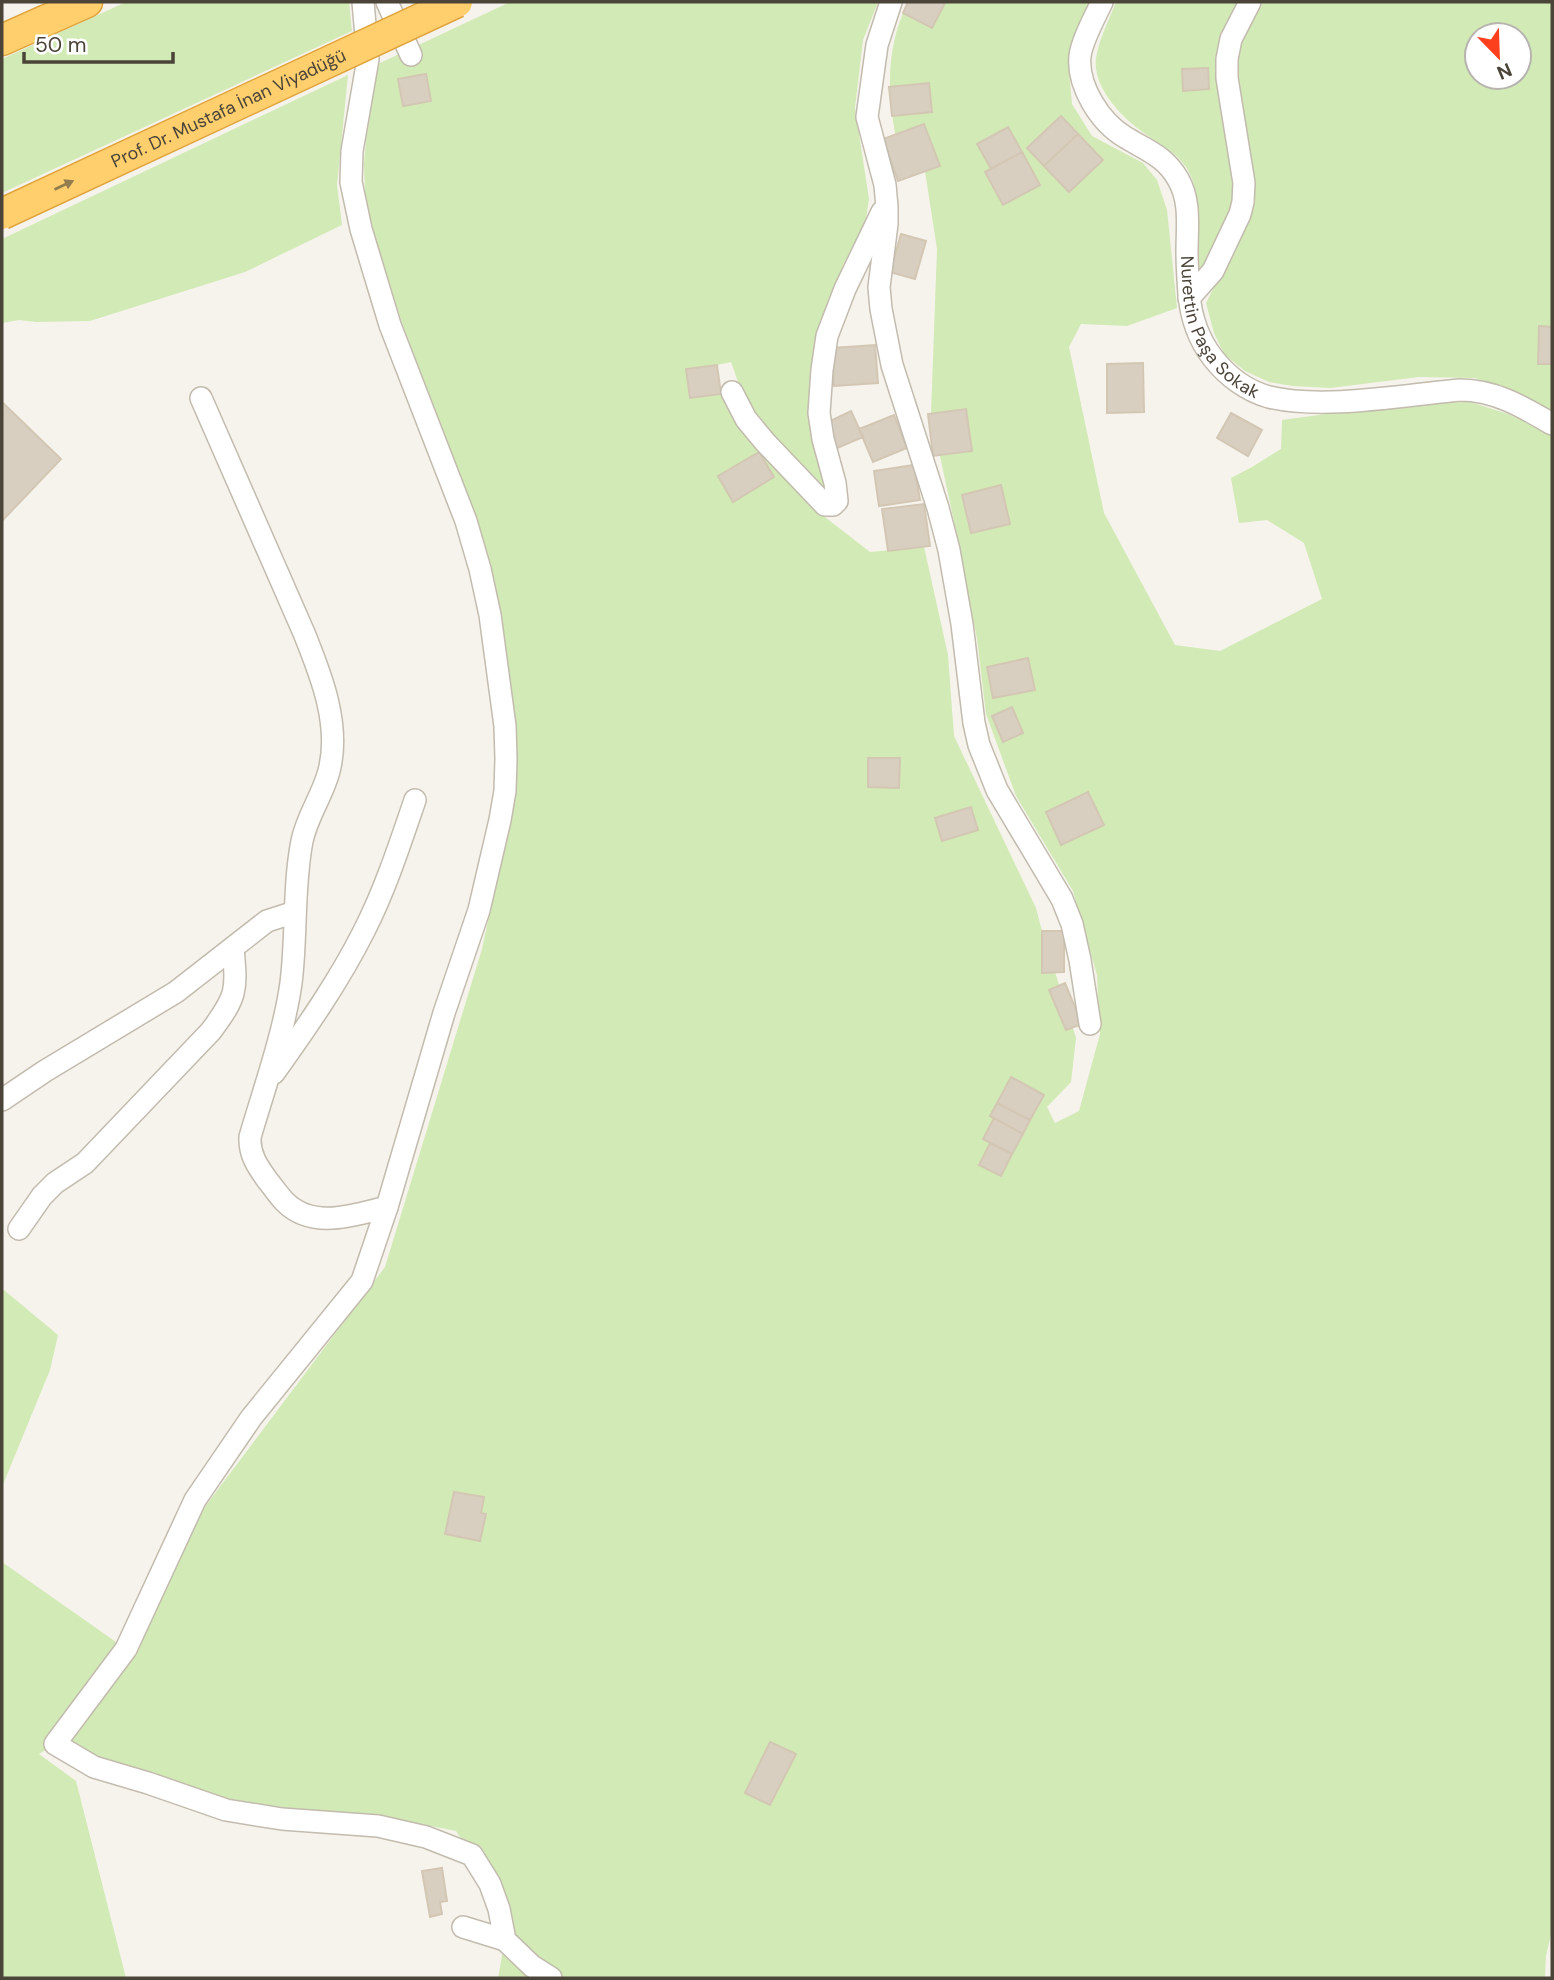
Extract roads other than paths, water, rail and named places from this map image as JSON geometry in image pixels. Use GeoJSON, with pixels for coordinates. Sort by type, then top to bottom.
{"type":"FeatureCollection","features":[{"type":"Feature","properties":{"kind":"highway"},"geometry":{"type":"LineString","coordinates":[[2,40],[87,2]]}},
{"type":"Feature","properties":{"kind":"highway","name":"Prof. Dr. Mustafa İnan Viyadüğü"},"geometry":{"type":"LineString","coordinates":[[2,214],[457,2]]}},
{"type":"Feature","properties":{"kind":"street"},"geometry":{"type":"LineString","coordinates":[[363,2],[368,59],[352,151],[351,182],[390,325],[466,521],[481,569],[505,726],[505,791],[500,820],[479,911],[444,1013],[362,1281],[251,1418],[195,1500],[126,1649],[55,1744],[94,1767],[226,1810],[282,1819],[377,1826],[426,1837],[472,1855],[490,1884],[499,1909],[505,1940]]}},
{"type":"Feature","properties":{"kind":"street"},"geometry":{"type":"LineString","coordinates":[[387,2],[411,55]]}},
{"type":"Feature","properties":{"kind":"street"},"geometry":{"type":"LineString","coordinates":[[891,2],[877,45],[867,117],[885,185],[887,203],[879,287],[881,309],[892,365],[949,550],[979,745],[997,790],[1052,880],[1067,911],[1080,960],[1090,1024]]}},
{"type":"Feature","properties":{"kind":"street","name":"Nurettin Paşa Sokak"},"geometry":{"type":"LineString","coordinates":[[1102,2],[1080,55],[1085,86],[1103,118],[1124,136],[1165,161],[1180,182],[1188,217],[1189,298],[1198,332],[1207,349],[1230,376],[1247,388],[1268,396],[1301,401],[1340,401],[1477,390],[1518,405],[1552,424]]}},
{"type":"Feature","properties":{"kind":"street"},"geometry":{"type":"LineString","coordinates":[[1189,298],[1213,271],[1243,202],[1244,183],[1227,78],[1227,59],[1231,39],[1250,2]]}},
{"type":"Feature","properties":{"kind":"street"},"geometry":{"type":"LineString","coordinates":[[732,392],[746,419],[765,442],[825,505],[833,505],[837,501],[835,483],[819,413],[827,336],[845,289],[887,203]]}},
{"type":"Feature","properties":{"kind":"street"},"geometry":{"type":"LineString","coordinates":[[201,398],[319,669],[328,701],[332,730],[329,773],[302,840],[287,1006],[249,1146],[260,1170],[284,1201],[307,1216],[334,1219],[387,1206]]}},
{"type":"Feature","properties":{"kind":"street"},"geometry":{"type":"LineString","coordinates":[[264,1088],[309,1023],[365,930],[415,800]]}},
{"type":"Feature","properties":{"kind":"street"},"geometry":{"type":"LineString","coordinates":[[2,1100],[176,992],[267,921],[295,912]]}},
{"type":"Feature","properties":{"kind":"street"},"geometry":{"type":"LineString","coordinates":[[19,1229],[42,1196],[55,1183],[85,1163],[211,1031],[228,1008],[234,993],[236,976],[233,948]]}},
{"type":"Feature","properties":{"kind":"street"},"geometry":{"type":"LineString","coordinates":[[463,1927],[505,1940],[531,1966],[551,1978]]}}]}
